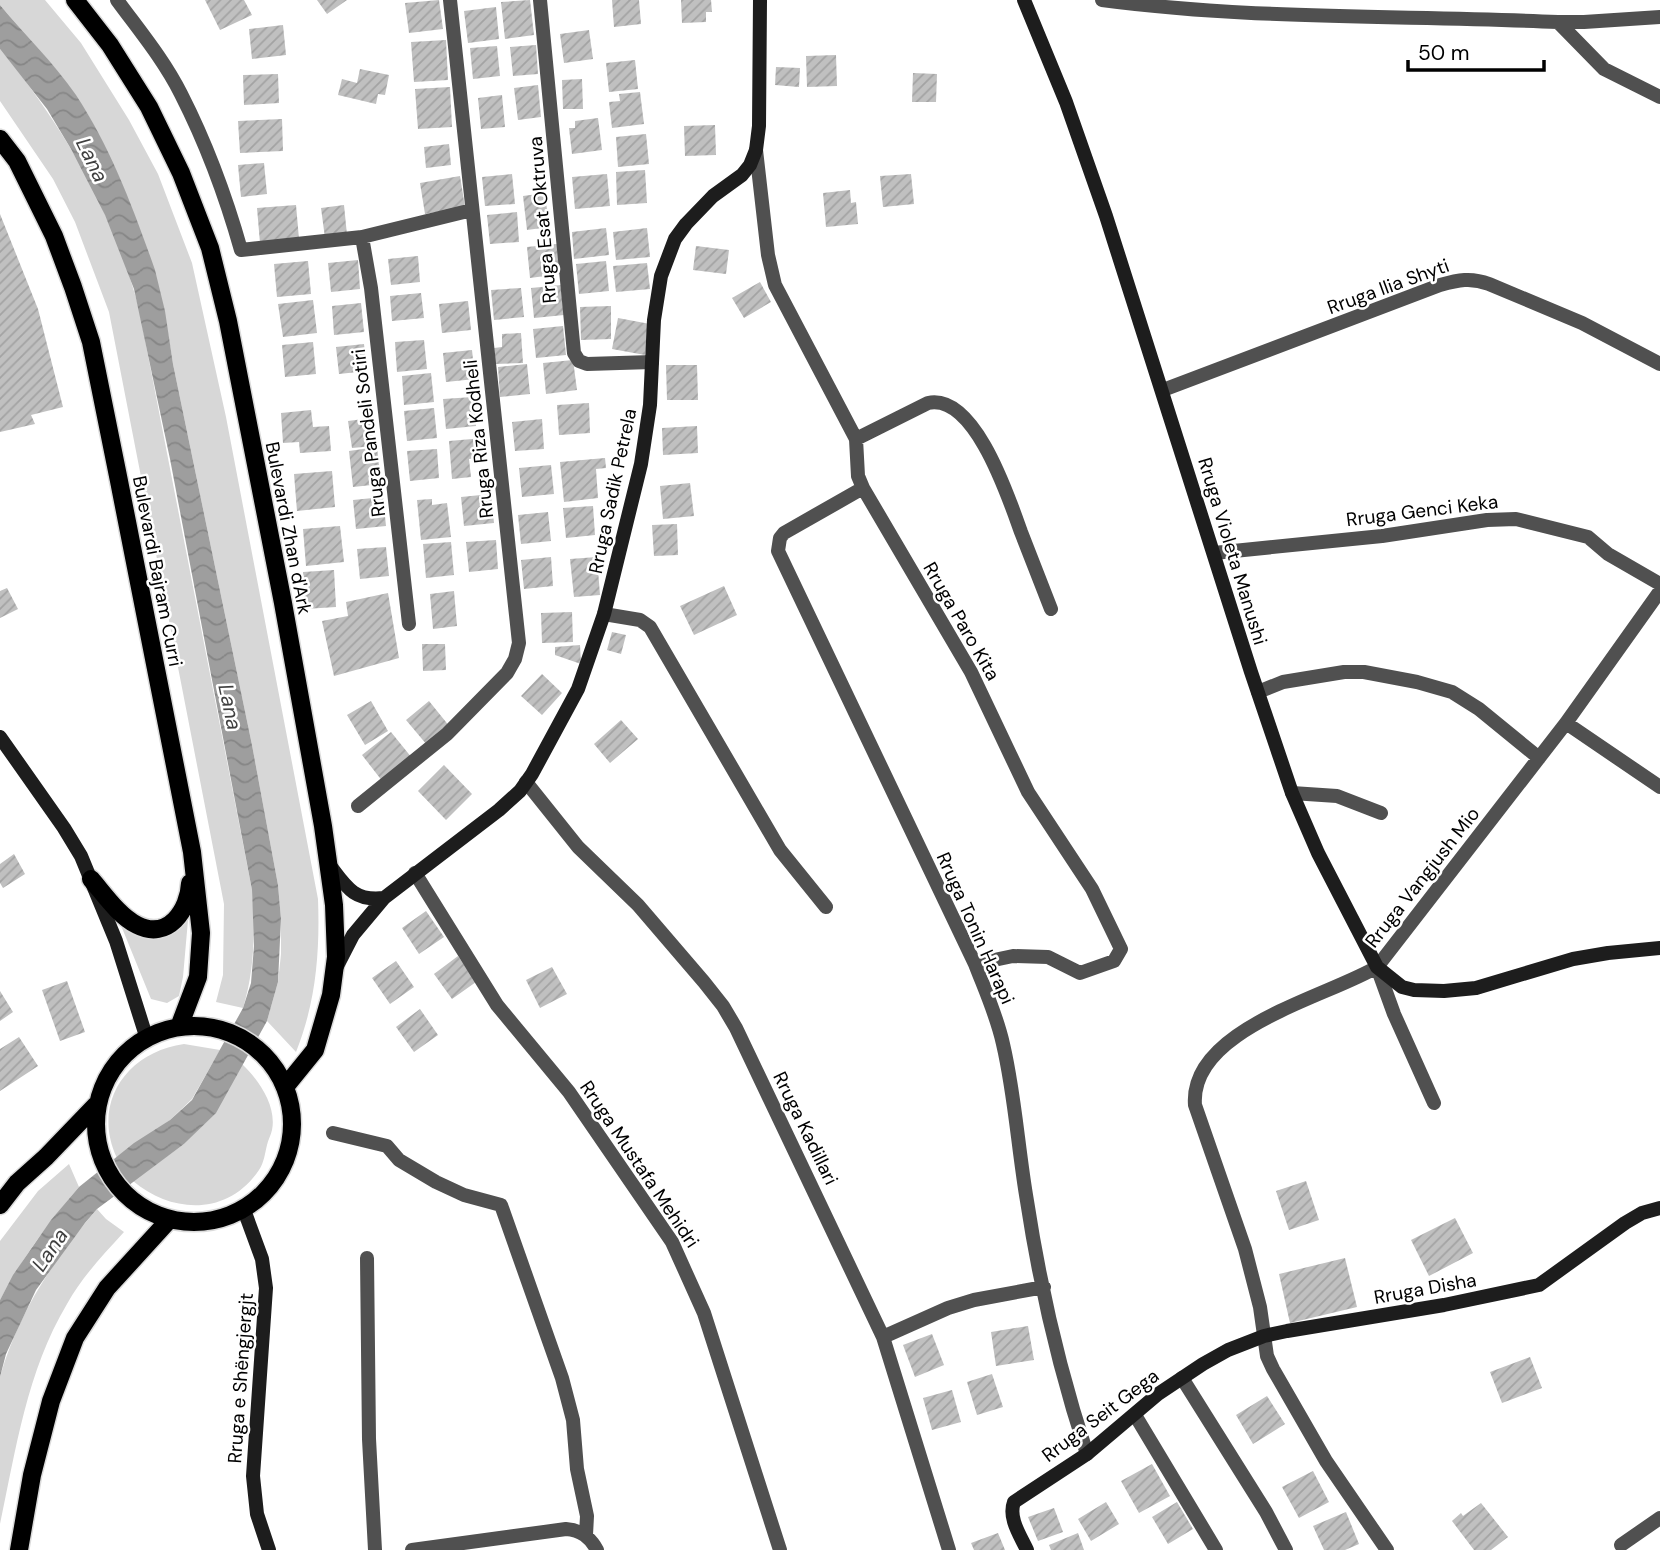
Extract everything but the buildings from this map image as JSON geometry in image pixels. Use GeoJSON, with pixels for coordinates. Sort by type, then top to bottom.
{"type":"FeatureCollection","features":[{"type":"Feature","properties":{"kind":"main road","name":"Bulevardi Zhan d'Ark"},"geometry":{"type":"LineString","coordinates":[[75,0],[110,45],[149,107],[181,173],[210,247],[228,321],[283,603],[328,863],[335,927],[335,970],[331,995],[315,1050],[285,1087]]}},
{"type":"Feature","properties":{"kind":"main road","name":"Bulevardi Bajram Curri"},"geometry":{"type":"LineString","coordinates":[[0,139],[17,161],[54,236],[91,342],[192,852],[201,955],[198,977],[179,1027]]}},
{"type":"Feature","properties":{"kind":"main road"},"geometry":{"type":"LineString","coordinates":[[91,879],[138,925],[148,928],[166,926],[183,912],[187,905],[192,852]]}},
{"type":"Feature","properties":{"kind":"main road"},"geometry":{"type":"LineString","coordinates":[[0,1205],[8,1185],[46,1157],[96,1105],[109,1073],[119,1059],[146,1036],[179,1027],[206,1026],[234,1034],[253,1045],[269,1060],[285,1087],[292,1110],[292,1134],[287,1157],[271,1186],[262,1196],[244,1210],[217,1220],[194,1224],[152,1214],[136,1205],[111,1178],[102,1162],[97,1144],[96,1105]]}},
{"type":"Feature","properties":{"kind":"main road"},"geometry":{"type":"LineString","coordinates":[[19,1550],[32,1475],[51,1401],[75,1338],[107,1288],[169,1220]]}},
{"type":"Feature","properties":{"kind":"street"},"geometry":{"type":"LineString","coordinates":[[117,0],[149,43],[180,92],[204,144],[241,250],[362,237],[472,209]]}},
{"type":"Feature","properties":{"kind":"street","name":"Rruga Riza Kodheli"},"geometry":{"type":"LineString","coordinates":[[358,806],[447,734],[507,673],[515,659],[519,643],[450,0]]}},
{"type":"Feature","properties":{"kind":"street","name":"Rruga Esat Oktruva"},"geometry":{"type":"LineString","coordinates":[[540,0],[574,354],[579,361],[587,364],[652,362]]}},
{"type":"Feature","properties":{"kind":"street","name":"Rruga Sadik Petrela"},"geometry":{"type":"LineString","coordinates":[[335,970],[353,935],[384,898],[499,810],[526,782],[578,689],[604,614],[641,464],[650,405],[656,296],[661,276],[675,239],[697,211],[742,175],[756,150],[759,126],[760,0]]}},
{"type":"Feature","properties":{"kind":"street","name":"Rruga Violeta Manushi"},"geometry":{"type":"LineString","coordinates":[[1027,0],[1066,102],[1163,390],[1292,793],[1318,853],[1377,967],[1394,1014],[1434,1103]]}},
{"type":"Feature","properties":{"kind":"street"},"geometry":{"type":"LineString","coordinates":[[1102,0],[1152,6],[1293,14],[1558,22],[1660,17]]}},
{"type":"Feature","properties":{"kind":"street"},"geometry":{"type":"LineString","coordinates":[[1558,22],[1604,69],[1660,97]]}},
{"type":"Feature","properties":{"kind":"street","name":"Rruga Paro Kita"},"geometry":{"type":"LineString","coordinates":[[756,150],[768,255],[775,285],[856,439],[858,476],[863,488],[971,672],[1028,792],[1092,889],[1121,949],[1114,961],[1080,973],[1048,957],[1013,956],[975,964]]}},
{"type":"Feature","properties":{"kind":"street","name":"Rruga Pandeli Sotiri"},"geometry":{"type":"LineString","coordinates":[[362,237],[371,288],[409,624]]}},
{"type":"Feature","properties":{"kind":"street","name":"Rruga Ilia Shyti"},"geometry":{"type":"LineString","coordinates":[[1163,390],[1440,285],[1463,279],[1475,279],[1489,284],[1582,323],[1660,364]]}},
{"type":"Feature","properties":{"kind":"street"},"geometry":{"type":"LineString","coordinates":[[856,439],[928,403],[945,404],[961,415],[977,434],[996,466],[1051,609]]}},
{"type":"Feature","properties":{"kind":"street","name":"Rruga Tonin Harapi"},"geometry":{"type":"LineString","coordinates":[[863,488],[784,533],[780,538],[778,551],[975,964],[1004,1045],[1027,1203],[1044,1287],[1065,1378],[1087,1454]]}},
{"type":"Feature","properties":{"kind":"street","name":"Rruga Genci Keka"},"geometry":{"type":"LineString","coordinates":[[1214,552],[1382,536],[1487,520],[1516,519],[1588,537],[1608,554],[1660,584]]}},
{"type":"Feature","properties":{"kind":"street","name":"Rruga Vangjush Mio"},"geometry":{"type":"LineString","coordinates":[[1387,1550],[1326,1461],[1267,1356],[1260,1307],[1245,1249],[1195,1105],[1197,1083],[1204,1069],[1221,1049],[1264,1018],[1356,979],[1377,967],[1566,723],[1660,592]]}},
{"type":"Feature","properties":{"kind":"street"},"geometry":{"type":"LineString","coordinates":[[604,614],[640,620],[650,627],[780,850],[826,907]]}},
{"type":"Feature","properties":{"kind":"street"},"geometry":{"type":"LineString","coordinates":[[1258,692],[1283,682],[1345,673],[1364,672],[1417,682],[1452,692],[1479,709],[1539,758]]}},
{"type":"Feature","properties":{"kind":"street"},"geometry":{"type":"LineString","coordinates":[[1566,723],[1660,787]]}},
{"type":"Feature","properties":{"kind":"street"},"geometry":{"type":"LineString","coordinates":[[0,737],[73,842],[116,942],[146,1036]]}},
{"type":"Feature","properties":{"kind":"street","name":"Rruga Kadillari"},"geometry":{"type":"LineString","coordinates":[[526,782],[578,847],[638,905],[723,1006],[883,1337],[949,1550]]}},
{"type":"Feature","properties":{"kind":"street"},"geometry":{"type":"LineString","coordinates":[[1292,793],[1337,796],[1381,813]]}},
{"type":"Feature","properties":{"kind":"street"},"geometry":{"type":"LineString","coordinates":[[328,863],[353,893],[366,899],[384,898]]}},
{"type":"Feature","properties":{"kind":"street","name":"Rruga Mustafa Mehidri"},"geometry":{"type":"LineString","coordinates":[[415,873],[497,1005],[569,1092],[672,1242],[704,1314],[780,1550]]}},
{"type":"Feature","properties":{"kind":"street"},"geometry":{"type":"LineString","coordinates":[[1377,967],[1402,987],[1444,991],[1476,988],[1573,959],[1660,948]]}},
{"type":"Feature","properties":{"kind":"street"},"geometry":{"type":"LineString","coordinates":[[332,1133],[387,1146],[399,1160],[436,1182],[464,1195],[501,1205],[573,1420],[577,1469],[587,1516],[586,1535]]}},
{"type":"Feature","properties":{"kind":"street","name":"Rruga Disha"},"geometry":{"type":"LineString","coordinates":[[1182,1378],[1228,1350],[1264,1336],[1532,1288],[1625,1223],[1642,1213],[1660,1208]]}},
{"type":"Feature","properties":{"kind":"street","name":"Rruga e Shëngjergjt"},"geometry":{"type":"LineString","coordinates":[[244,1210],[262,1259],[266,1288],[253,1476],[257,1514],[269,1550]]}},
{"type":"Feature","properties":{"kind":"street"},"geometry":{"type":"LineString","coordinates":[[367,1258],[369,1439],[375,1550]]}},
{"type":"Feature","properties":{"kind":"street"},"geometry":{"type":"LineString","coordinates":[[883,1337],[961,1304],[1044,1287]]}},
{"type":"Feature","properties":{"kind":"street"},"geometry":{"type":"LineString","coordinates":[[1182,1378],[1266,1512],[1286,1550]]}},
{"type":"Feature","properties":{"kind":"street","name":"Rruga Seit Gega"},"geometry":{"type":"LineString","coordinates":[[1027,1550],[1013,1520],[1014,1502],[1087,1454],[1158,1394],[1182,1378]]}},
{"type":"Feature","properties":{"kind":"street"},"geometry":{"type":"LineString","coordinates":[[1135,1415],[1216,1550]]}},
{"type":"Feature","properties":{"kind":"street"},"geometry":{"type":"LineString","coordinates":[[1621,1545],[1660,1518]]}},
{"type":"Feature","properties":{"kind":"street"},"geometry":{"type":"LineString","coordinates":[[412,1550],[566,1529],[586,1535],[597,1550]]}},
{"type":"Feature","properties":{"kind":"shaded area"},"geometry":{"type":"Polygon","coordinates":[[[0,0],[45,0],[81,43],[129,120],[158,174],[192,263],[226,417],[318,899],[315,977],[308,1014],[296,1052],[267,1021],[278,982],[281,954],[278,885],[252,745],[164,314],[152,267],[128,198],[93,124],[67,83],[0,5],[0,0]]]}},
{"type":"Feature","properties":{"kind":"shaded area"},"geometry":{"type":"Polygon","coordinates":[[[0,49],[45,108],[84,171],[116,239],[139,309],[252,890],[253,949],[243,1008],[216,1002],[223,975],[224,904],[109,312],[75,222],[53,179],[0,101],[0,49]]]}},
{"type":"Feature","properties":{"kind":"shaded area"},"geometry":{"type":"Polygon","coordinates":[[[188,920],[179,996],[167,1003],[151,999],[120,923],[171,933],[188,920]]]}},
{"type":"Feature","properties":{"kind":"shaded area"},"geometry":{"type":"Polygon","coordinates":[[[184,1044],[220,1050],[192,1099],[170,1120],[117,1158],[110,1138],[108,1118],[119,1083],[146,1057],[184,1044]]]}},
{"type":"Feature","properties":{"kind":"shaded area"},"geometry":{"type":"Polygon","coordinates":[[[242,1064],[265,1094],[273,1121],[262,1164],[246,1185],[232,1196],[199,1205],[165,1200],[133,1181],[184,1144],[215,1113],[242,1064]]]}},
{"type":"Feature","properties":{"kind":"shaded area"},"geometry":{"type":"Polygon","coordinates":[[[69,1164],[79,1187],[36,1241],[0,1300],[0,1241],[38,1191],[69,1164]]]}},
{"type":"Feature","properties":{"kind":"shaded area"},"geometry":{"type":"Polygon","coordinates":[[[97,1209],[124,1232],[93,1266],[73,1294],[53,1330],[24,1411],[0,1524],[0,1377],[17,1331],[39,1288],[66,1247],[97,1209]]]}},
{"type":"Feature","properties":{"kind":"water","name":"Lana"},"geometry":{"type":"Polygon","coordinates":[[[0,5],[58,72],[89,115],[121,180],[155,270],[252,745],[278,885],[281,919],[278,982],[267,1021],[216,1113],[184,1144],[97,1209],[85,1223],[36,1290],[6,1354],[0,1377],[0,1300],[13,1275],[51,1220],[79,1187],[134,1143],[170,1120],[192,1100],[243,1008],[251,983],[254,946],[252,890],[170,459],[134,289],[105,215],[71,149],[47,109],[0,49],[0,5]]]}}]}
